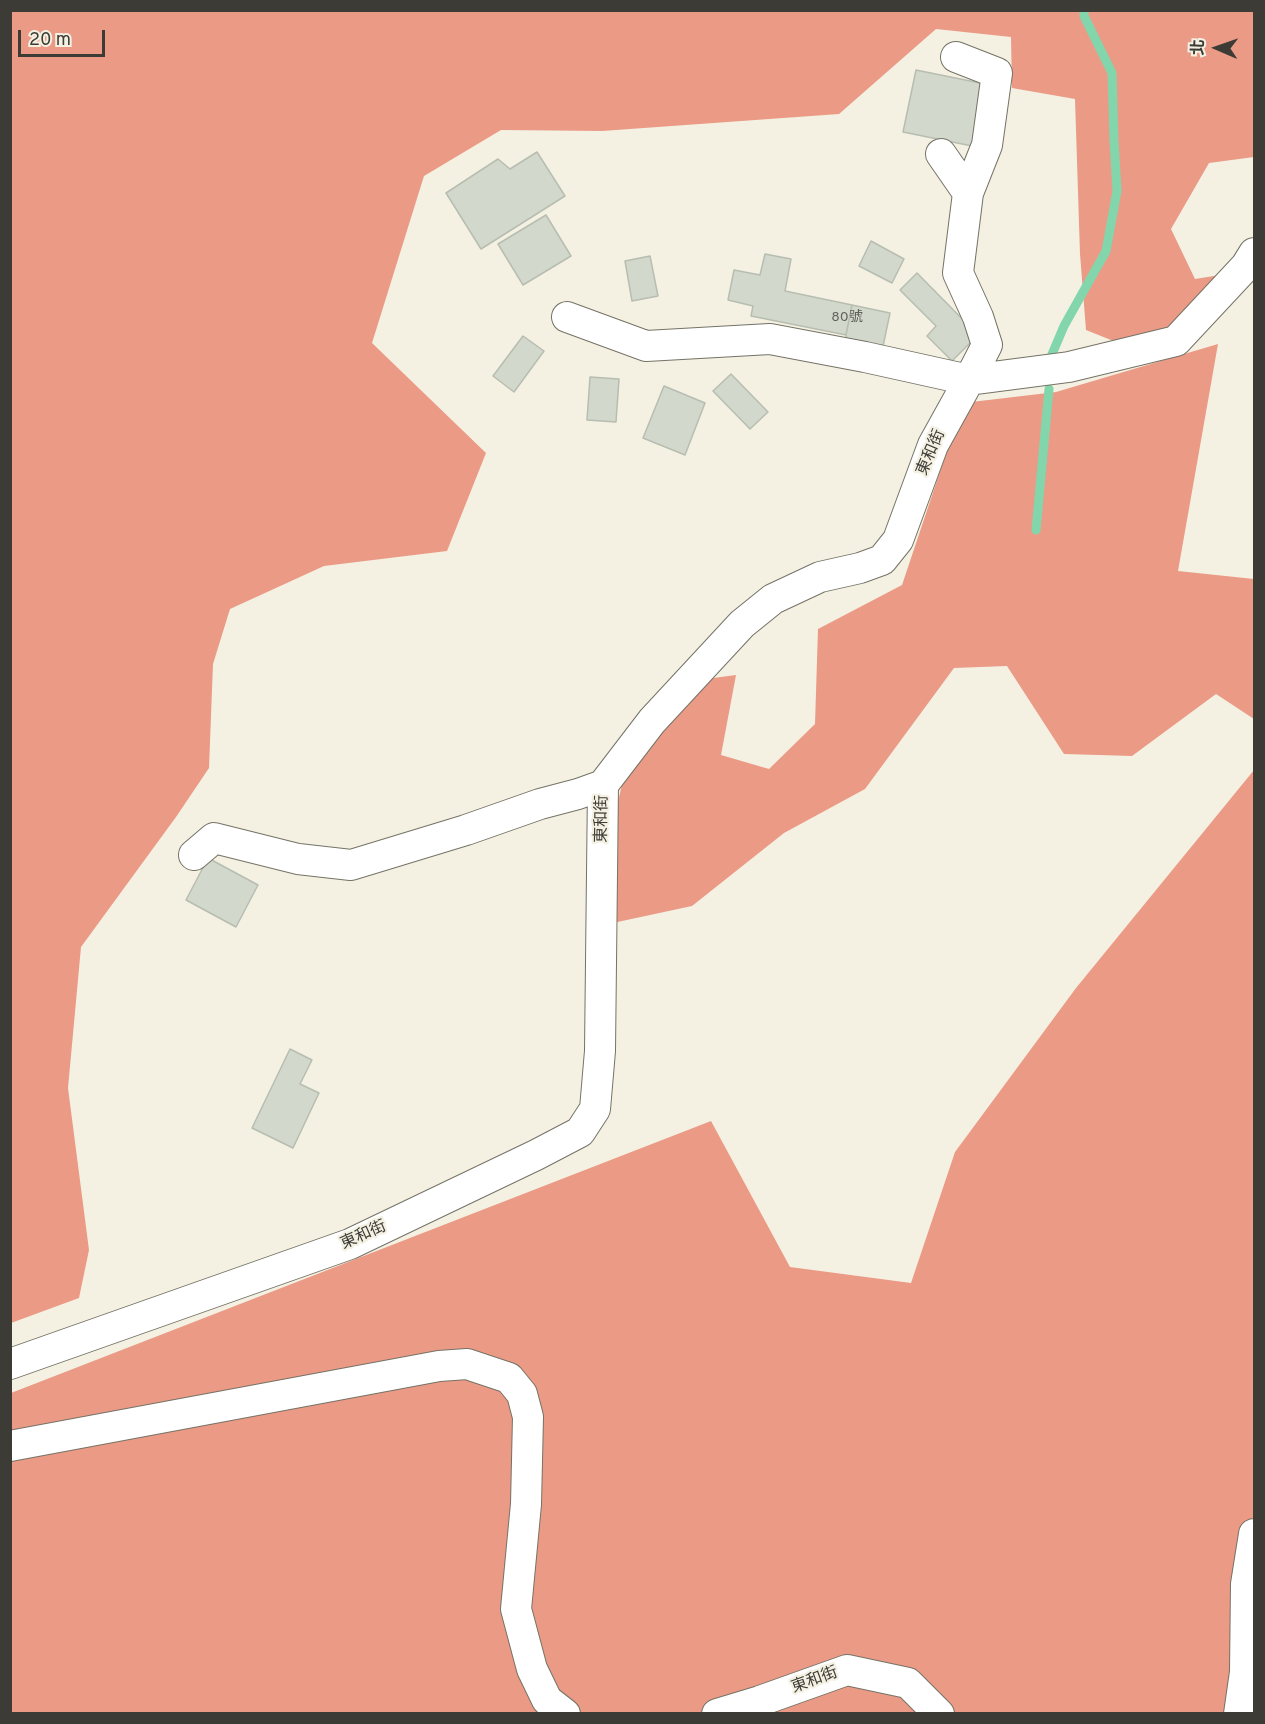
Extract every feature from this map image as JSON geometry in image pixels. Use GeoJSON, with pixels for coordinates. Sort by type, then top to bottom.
{"type":"FeatureCollection","features":[{"type":"Feature","properties":{"kind":"street","name":"東和街"},"geometry":{"type":"LineString","coordinates":[[10,1364],[350,1244],[580,1132],[595,1109],[600,1051],[603,784],[652,721],[742,624],[773,599],[820,576],[860,568],[882,560],[898,540],[933,445],[987,345],[978,317],[958,273],[968,193],[987,145],[997,73],[956,57]]}},
{"type":"Feature","properties":{"kind":"street"},"geometry":{"type":"LineString","coordinates":[[941,154],[968,193]]}},
{"type":"Feature","properties":{"kind":"street"},"geometry":{"type":"LineString","coordinates":[[567,317],[646,346],[770,339],[969,380],[1069,367],[1176,341],[1246,266],[1254,253]]}},
{"type":"Feature","properties":{"kind":"street"},"geometry":{"type":"LineString","coordinates":[[194,855],[214,838],[298,859],[351,865],[578,794],[603,784]]}},
{"type":"Feature","properties":{"kind":"street"},"geometry":{"type":"LineString","coordinates":[[10,1446],[439,1366],[467,1364],[509,1378],[522,1394],[528,1417],[526,1504],[516,1609],[532,1669],[547,1700],[566,1713]]}},
{"type":"Feature","properties":{"kind":"street"},"geometry":{"type":"LineString","coordinates":[[1239,1713],[1245,1672],[1246,1584],[1254,1534]]}},
{"type":"Feature","properties":{"kind":"street","name":"東和街"},"geometry":{"type":"LineString","coordinates":[[717,1713],[760,1701],[847,1670],[908,1683],[939,1713]]}},
{"type":"Feature","properties":{"kind":"shaded area"},"geometry":{"type":"Polygon","coordinates":[[[11,11],[1254,11],[1254,157],[1209,163],[1171,229],[1195,279],[1220,275],[1219,311],[1131,348],[1086,330],[1080,254],[1075,99],[1012,88],[1011,37],[936,29],[839,114],[602,131],[501,130],[424,176],[372,343],[486,453],[447,551],[324,566],[230,609],[213,664],[209,768],[81,947],[68,1088],[89,1250],[79,1298],[11,1323],[11,11]]]}},
{"type":"Feature","properties":{"kind":"shaded area"},"geometry":{"type":"Polygon","coordinates":[[[1218,344],[1178,571],[1254,579],[1254,719],[1216,694],[1132,756],[1064,754],[1007,666],[954,668],[865,789],[784,833],[692,906],[608,924],[617,806],[624,776],[706,679],[736,675],[721,755],[769,769],[815,724],[818,629],[902,585],[963,403],[1056,392],[1218,344]]]}},
{"type":"Feature","properties":{"kind":"shaded area"},"geometry":{"type":"Polygon","coordinates":[[[1254,770],[1254,1713],[11,1714],[11,1393],[711,1121],[790,1267],[911,1283],[955,1152],[1076,988],[1254,770]]]}},
{"type":"Feature","properties":{"kind":"building"},"geometry":{"type":"Polygon","coordinates":[[[916,70],[985,84],[972,146],[903,132],[916,70]]]}},
{"type":"Feature","properties":{"kind":"building"},"geometry":{"type":"Polygon","coordinates":[[[537,152],[565,196],[481,249],[446,193],[498,159],[510,169],[537,152]]]}},
{"type":"Feature","properties":{"kind":"building"},"geometry":{"type":"Polygon","coordinates":[[[546,215],[571,256],[523,285],[498,244],[546,215]]]}},
{"type":"Feature","properties":{"kind":"building"},"geometry":{"type":"Polygon","coordinates":[[[871,241],[904,259],[892,283],[859,266],[871,241]]]}},
{"type":"Feature","properties":{"kind":"building"},"geometry":{"type":"Polygon","coordinates":[[[765,254],[791,259],[785,291],[852,305],[846,335],[751,316],[753,306],[728,300],[734,270],[760,275],[765,254]]]}},
{"type":"Feature","properties":{"kind":"building"},"geometry":{"type":"Polygon","coordinates":[[[650,256],[658,296],[632,301],[625,261],[650,256]]]}},
{"type":"Feature","properties":{"kind":"building"},"geometry":{"type":"Polygon","coordinates":[[[917,273],[978,335],[952,361],[927,336],[936,326],[900,290],[917,273]]]}},
{"type":"Feature","properties":{"kind":"building"},"geometry":{"type":"Polygon","coordinates":[[[852,305],[890,313],[882,351],[847,343],[846,335],[852,305]]]}},
{"type":"Feature","properties":{"kind":"building"},"geometry":{"type":"Polygon","coordinates":[[[523,336],[544,351],[514,392],[493,376],[523,336]]]}},
{"type":"Feature","properties":{"kind":"building"},"geometry":{"type":"Polygon","coordinates":[[[731,374],[768,412],[750,429],[713,391],[731,374]]]}},
{"type":"Feature","properties":{"kind":"building"},"geometry":{"type":"Polygon","coordinates":[[[590,377],[619,379],[616,422],[587,420],[590,377]]]}},
{"type":"Feature","properties":{"kind":"building"},"geometry":{"type":"Polygon","coordinates":[[[664,386],[705,403],[685,455],[643,438],[664,386]]]}},
{"type":"Feature","properties":{"kind":"building"},"geometry":{"type":"Polygon","coordinates":[[[208,858],[258,885],[236,927],[186,900],[208,858]]]}},
{"type":"Feature","properties":{"kind":"building"},"geometry":{"type":"Polygon","coordinates":[[[290,1049],[312,1060],[300,1084],[319,1093],[293,1148],[252,1128],[290,1049]]]}},
{"type":"Feature","properties":{"kind":"waterway"},"geometry":{"type":"LineString","coordinates":[[1050,359],[1064,326],[1106,251],[1117,191],[1112,73],[1084,16],[1084,10]]}},
{"type":"Feature","properties":{"kind":"waterway"},"geometry":{"type":"LineString","coordinates":[[1036,530],[1049,389]]}}]}
